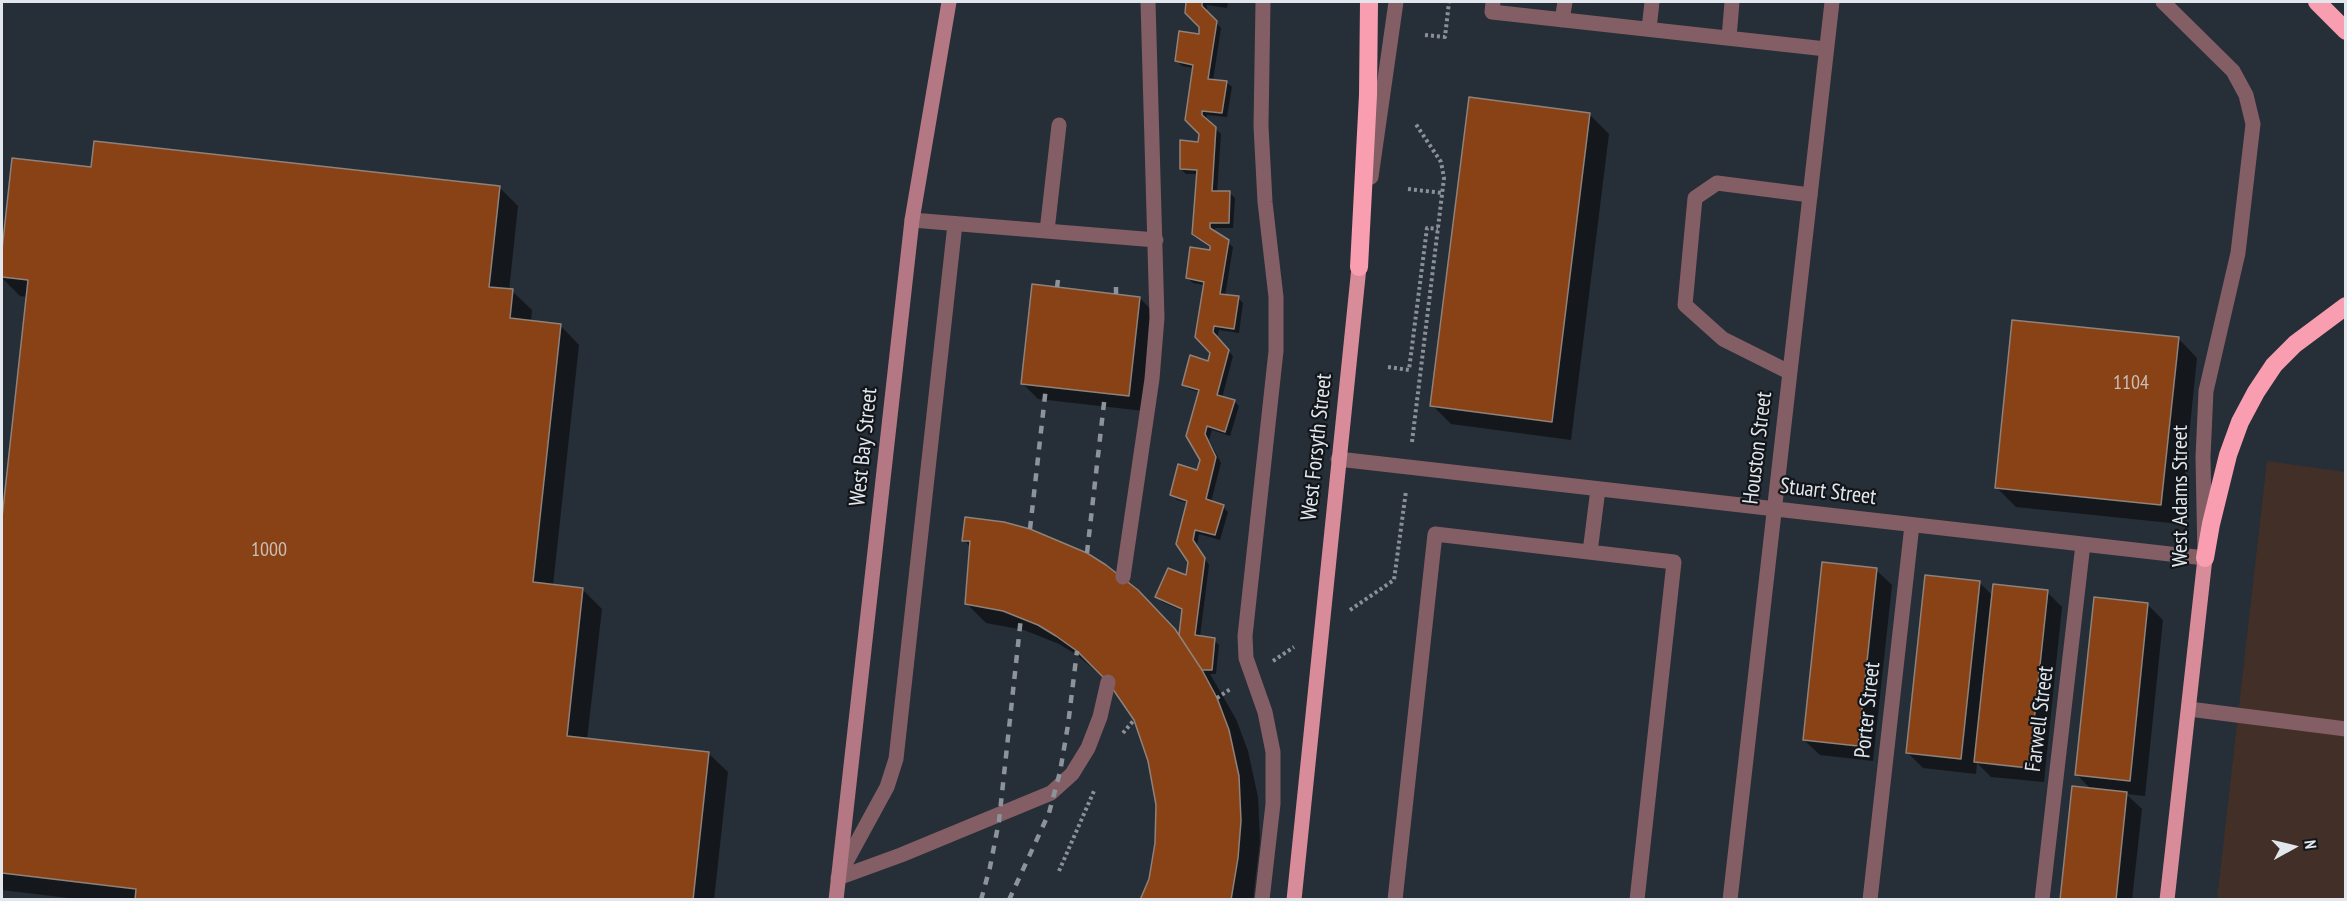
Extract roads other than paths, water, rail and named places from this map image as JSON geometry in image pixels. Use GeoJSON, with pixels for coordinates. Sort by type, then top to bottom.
{"type":"FeatureCollection","features":[{"type":"Feature","properties":{"kind":"highway"},"geometry":{"type":"LineString","coordinates":[[1359,267],[1368,95],[1369,2]]}},
{"type":"Feature","properties":{"kind":"highway"},"geometry":{"type":"LineString","coordinates":[[2317,2],[2346,31]]}},
{"type":"Feature","properties":{"kind":"highway"},"geometry":{"type":"LineString","coordinates":[[2205,558],[2228,455],[2240,422],[2256,392],[2274,365],[2295,344],[2346,306]]}},
{"type":"Feature","properties":{"kind":"main road","name":"West Bay Street"},"geometry":{"type":"LineString","coordinates":[[836,900],[912,220],[950,2]]}},
{"type":"Feature","properties":{"kind":"main road","name":"West Forsyth Street"},"geometry":{"type":"LineString","coordinates":[[1294,900],[1359,267]]}},
{"type":"Feature","properties":{"kind":"main road","name":"West Adams Street"},"geometry":{"type":"LineString","coordinates":[[2167,900],[2205,558]]}},
{"type":"Feature","properties":{"kind":"street"},"geometry":{"type":"LineString","coordinates":[[1123,577],[1152,379],[1157,318],[1148,2]]}},
{"type":"Feature","properties":{"kind":"street"},"geometry":{"type":"LineString","coordinates":[[1262,900],[1273,804],[1273,752],[1265,711],[1246,658],[1245,636],[1276,351],[1276,297],[1265,202],[1261,126],[1263,2]]}},
{"type":"Feature","properties":{"kind":"street","name":"West Forsyth Street"},"geometry":{"type":"LineString","coordinates":[[1359,267],[1396,2]]}},
{"type":"Feature","properties":{"kind":"street"},"geometry":{"type":"LineString","coordinates":[[1493,2],[1492,12],[1826,49]]}},
{"type":"Feature","properties":{"kind":"street"},"geometry":{"type":"LineString","coordinates":[[1562,20],[1565,2]]}},
{"type":"Feature","properties":{"kind":"street"},"geometry":{"type":"LineString","coordinates":[[1649,29],[1652,2]]}},
{"type":"Feature","properties":{"kind":"street"},"geometry":{"type":"LineString","coordinates":[[1729,38],[1732,2]]}},
{"type":"Feature","properties":{"kind":"street","name":"Houston Street"},"geometry":{"type":"LineString","coordinates":[[1730,900],[1832,2]]}},
{"type":"Feature","properties":{"kind":"street","name":"West Adams Street"},"geometry":{"type":"LineString","coordinates":[[2163,2],[2233,71],[2251,109],[2252,132],[2238,253],[2206,392],[2203,425],[2205,558]]}},
{"type":"Feature","properties":{"kind":"street"},"geometry":{"type":"LineString","coordinates":[[1047,231],[1059,125]]}},
{"type":"Feature","properties":{"kind":"street"},"geometry":{"type":"LineString","coordinates":[[1789,372],[1723,339],[1684,305],[1695,198],[1717,183],[1809,195]]}},
{"type":"Feature","properties":{"kind":"street"},"geometry":{"type":"LineString","coordinates":[[912,220],[1156,240]]}},
{"type":"Feature","properties":{"kind":"street"},"geometry":{"type":"LineString","coordinates":[[838,878],[887,787],[896,759],[955,224]]}},
{"type":"Feature","properties":{"kind":"street","name":"Stuart Street"},"geometry":{"type":"LineString","coordinates":[[1338,459],[2205,558]]}},
{"type":"Feature","properties":{"kind":"street"},"geometry":{"type":"LineString","coordinates":[[1590,552],[1598,489]]}},
{"type":"Feature","properties":{"kind":"street","name":"Porter Street"},"geometry":{"type":"LineString","coordinates":[[1870,900],[1912,525]]}},
{"type":"Feature","properties":{"kind":"street"},"geometry":{"type":"LineString","coordinates":[[1395,900],[1436,534],[1674,562],[1636,900]]}},
{"type":"Feature","properties":{"kind":"street","name":"Farwell Street"},"geometry":{"type":"LineString","coordinates":[[2042,900],[2083,544]]}},
{"type":"Feature","properties":{"kind":"street"},"geometry":{"type":"LineString","coordinates":[[838,878],[1016,808],[1057,789],[1072,774],[1095,733],[1108,682]]}},
{"type":"Feature","properties":{"kind":"street"},"geometry":{"type":"LineString","coordinates":[[2189,709],[2346,729]]}},
{"type":"Feature","properties":{"kind":"railway"},"geometry":{"type":"LineString","coordinates":[[1057,287],[1058,280]]}},
{"type":"Feature","properties":{"kind":"railway"},"geometry":{"type":"LineString","coordinates":[[1116,287],[1116,294]]}},
{"type":"Feature","properties":{"kind":"railway"},"geometry":{"type":"LineString","coordinates":[[1030,529],[1046,387]]}},
{"type":"Feature","properties":{"kind":"railway"},"geometry":{"type":"LineString","coordinates":[[1087,553],[1105,394]]}},
{"type":"Feature","properties":{"kind":"railway"},"geometry":{"type":"LineString","coordinates":[[981,900],[999,821],[1021,617]]}},
{"type":"Feature","properties":{"kind":"railway"},"geometry":{"type":"LineString","coordinates":[[1009,900],[1049,813],[1060,772],[1077,651]]}}]}
